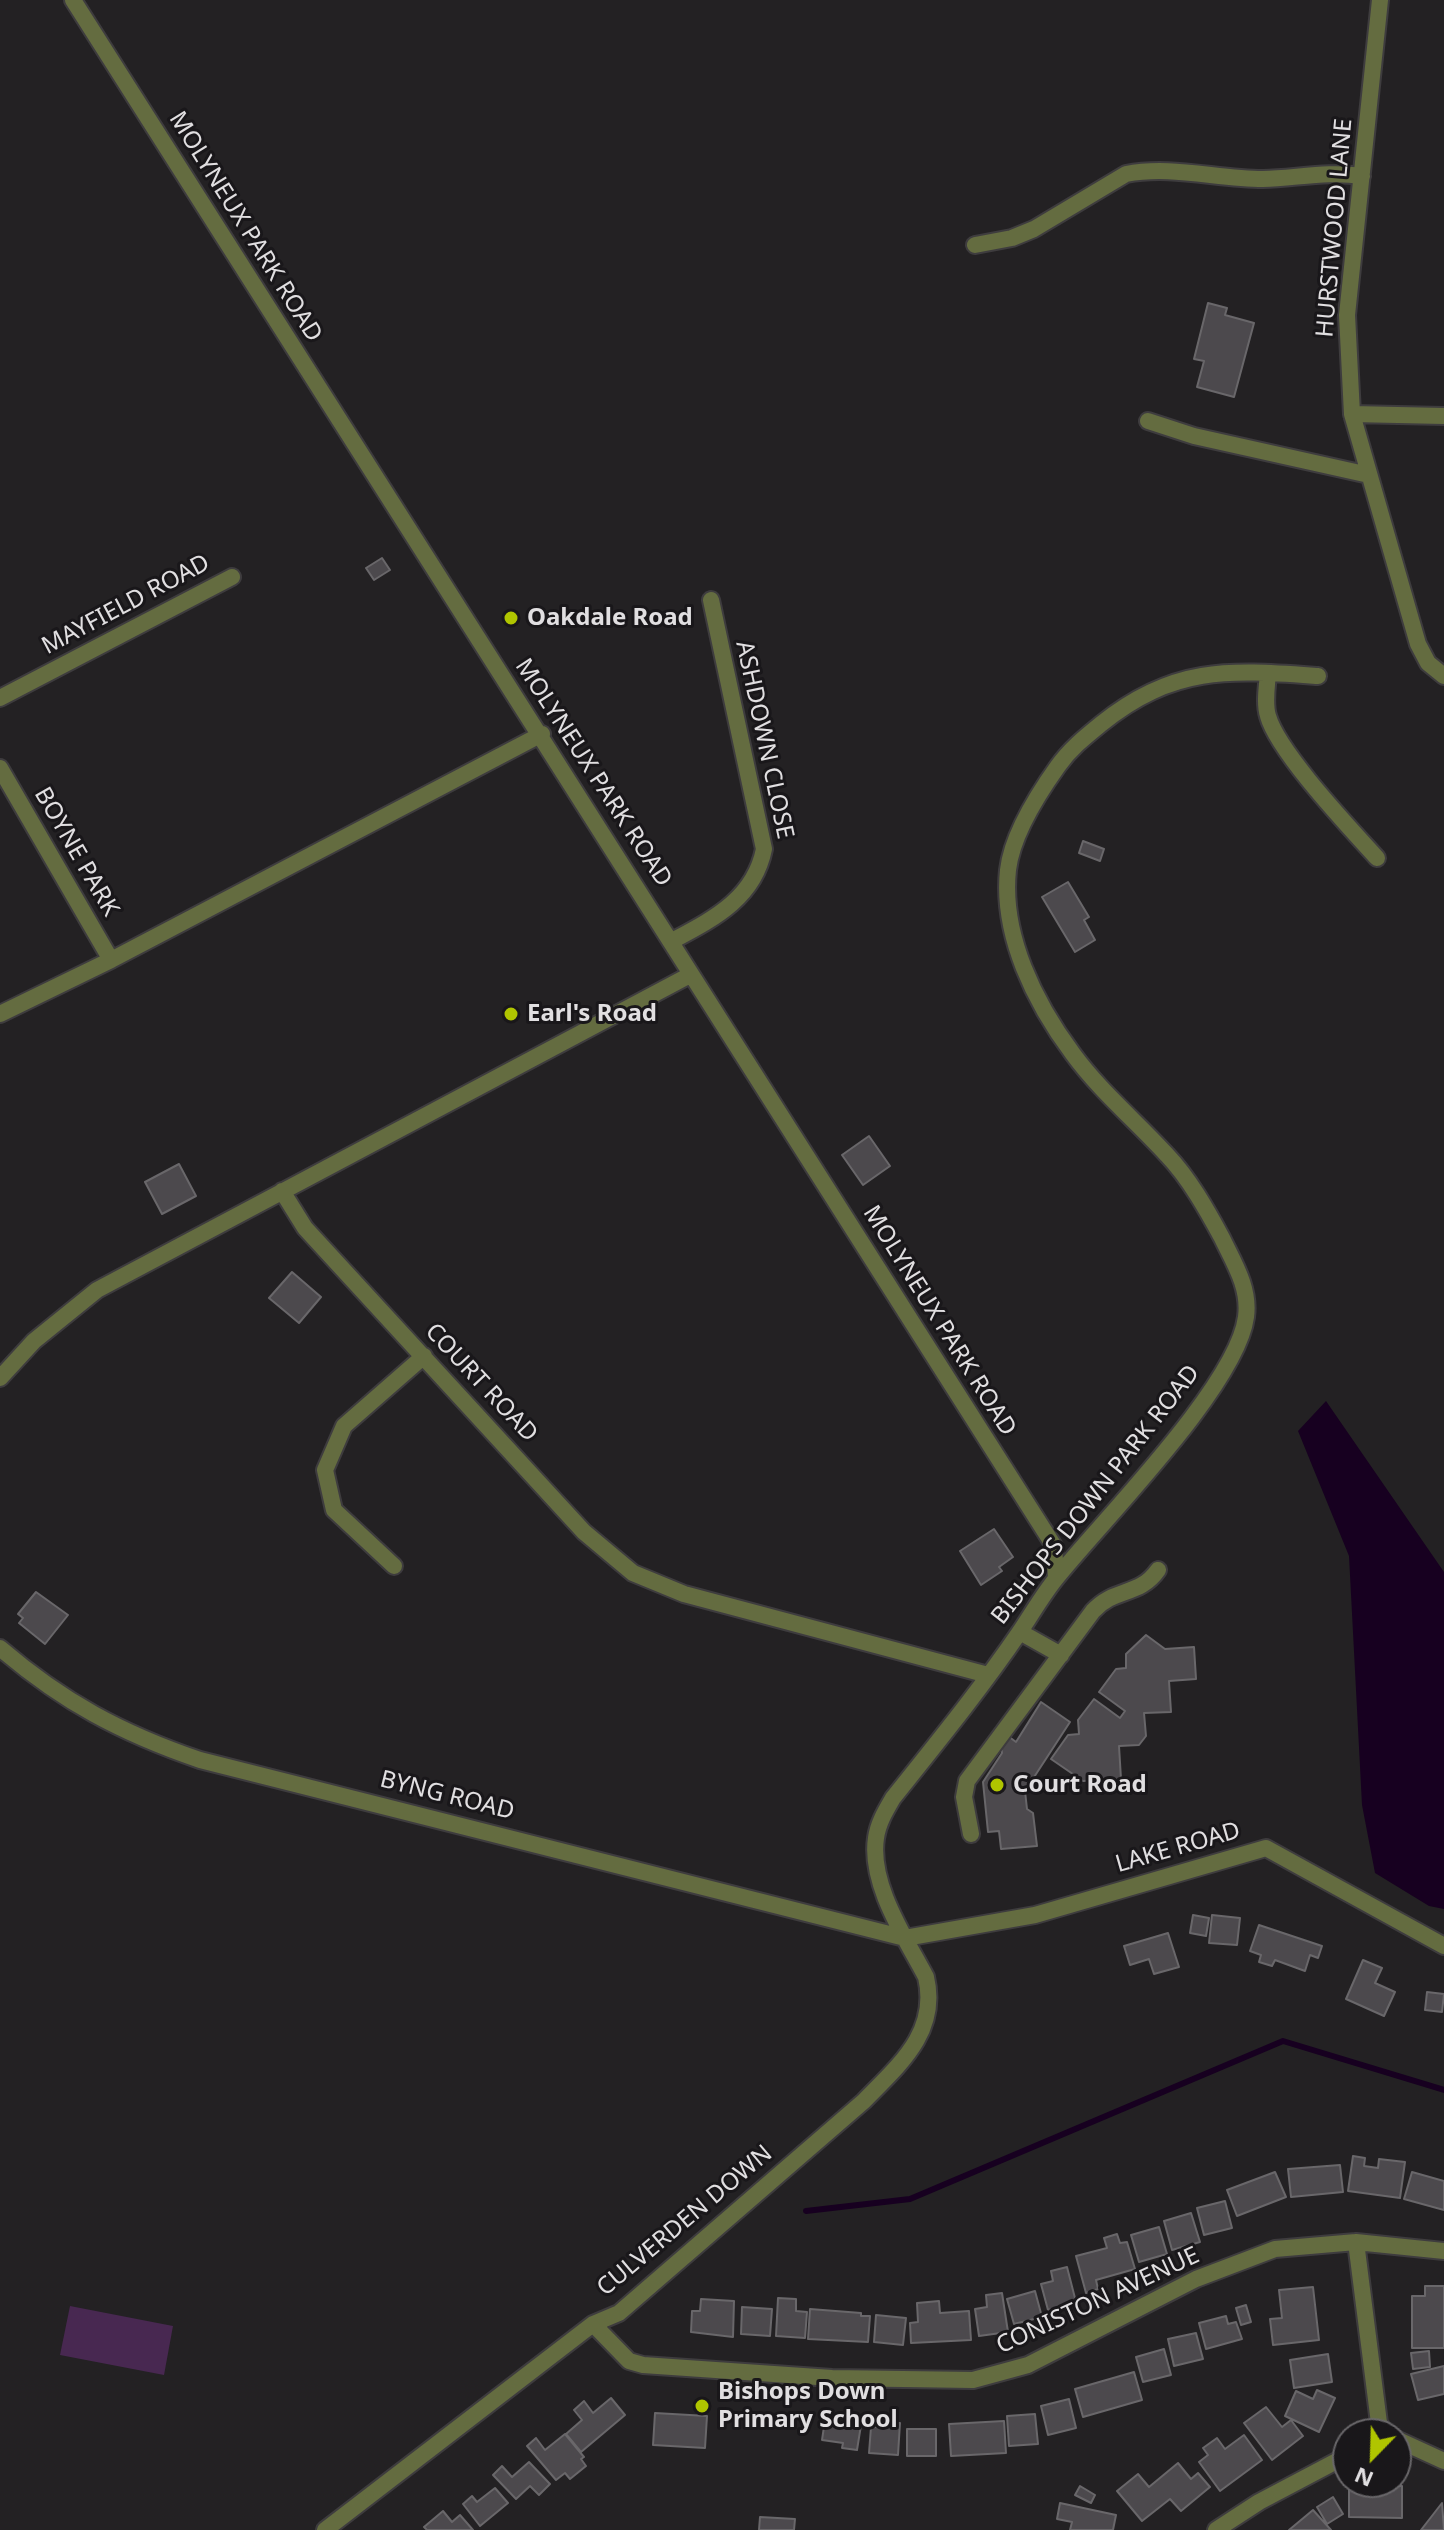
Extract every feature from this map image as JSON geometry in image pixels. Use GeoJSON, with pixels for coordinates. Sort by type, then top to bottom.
{"type":"FeatureCollection","features":[{"type":"Feature","properties":{"kind":"street","name":"MOLYNEUX PARK ROAD"},"geometry":{"type":"LineString","coordinates":[[73,0],[442,585],[542,734],[672,941],[690,975],[1054,1546],[1056,1578]]}},
{"type":"Feature","properties":{"kind":"street","name":"HURSTWOOD LANE"},"geometry":{"type":"LineString","coordinates":[[1380,0],[1347,315],[1352,414],[1418,644],[1428,663],[1444,676]]}},
{"type":"Feature","properties":{"kind":"street"},"geometry":{"type":"LineString","coordinates":[[975,245],[1012,238],[1126,174],[1147,170],[1262,179],[1332,172],[1362,176]]}},
{"type":"Feature","properties":{"kind":"street"},"geometry":{"type":"LineString","coordinates":[[1352,414],[1444,416]]}},
{"type":"Feature","properties":{"kind":"street"},"geometry":{"type":"LineString","coordinates":[[1148,421],[1194,436],[1369,475]]}},
{"type":"Feature","properties":{"kind":"street","name":"MAYFIELD ROAD"},"geometry":{"type":"LineString","coordinates":[[0,698],[232,577]]}},
{"type":"Feature","properties":{"kind":"street","name":"ASHDOWN CLOSE"},"geometry":{"type":"LineString","coordinates":[[672,941],[729,910],[751,883],[761,865],[764,849],[711,600]]}},
{"type":"Feature","properties":{"kind":"street"},"geometry":{"type":"LineString","coordinates":[[1268,673],[1268,717],[1275,730],[1307,776],[1377,858]]}},
{"type":"Feature","properties":{"kind":"street","name":"BISHOPS DOWN PARK ROAD"},"geometry":{"type":"LineString","coordinates":[[878,1874],[876,1837],[893,1798],[1020,1632],[1056,1578],[1164,1452],[1220,1375],[1242,1336],[1247,1316],[1246,1290],[1211,1219],[1170,1157],[1072,1054],[1036,996],[1020,956],[1008,901],[1009,866],[1020,833],[1055,769],[1072,747],[1123,706],[1163,684],[1196,675],[1268,673],[1318,676]]}},
{"type":"Feature","properties":{"kind":"street"},"geometry":{"type":"LineString","coordinates":[[0,1014],[111,960],[542,734]]}},
{"type":"Feature","properties":{"kind":"street","name":"BOYNE PARK"},"geometry":{"type":"LineString","coordinates":[[0,768],[111,960]]}},
{"type":"Feature","properties":{"kind":"street"},"geometry":{"type":"LineString","coordinates":[[0,1378],[34,1341],[97,1290],[690,975]]}},
{"type":"Feature","properties":{"kind":"street","name":"COURT ROAD"},"geometry":{"type":"LineString","coordinates":[[282,1191],[305,1228],[584,1532],[633,1573],[684,1594],[988,1675]]}},
{"type":"Feature","properties":{"kind":"street"},"geometry":{"type":"LineString","coordinates":[[394,1566],[334,1510],[325,1470],[344,1426],[424,1356]]}},
{"type":"Feature","properties":{"kind":"street"},"geometry":{"type":"LineString","coordinates":[[971,1834],[964,1797],[967,1781],[1104,1599],[1139,1589],[1158,1570]]}},
{"type":"Feature","properties":{"kind":"street"},"geometry":{"type":"LineString","coordinates":[[1020,1632],[1061,1655]]}},
{"type":"Feature","properties":{"kind":"street","name":"BYNG ROAD"},"geometry":{"type":"LineString","coordinates":[[0,1648],[97,1719],[147,1742],[200,1760],[905,1938]]}},
{"type":"Feature","properties":{"kind":"street","name":"LAKE ROAD"},"geometry":{"type":"LineString","coordinates":[[905,1938],[1035,1915],[1266,1848],[1444,1946]]}},
{"type":"Feature","properties":{"kind":"street","name":"CULVERDEN DOWN"},"geometry":{"type":"LineString","coordinates":[[334,2527],[593,2324],[619,2313],[864,2101],[894,2070],[920,2035],[930,2010],[926,1977],[905,1938],[878,1874]]}},
{"type":"Feature","properties":{"kind":"street"},"geometry":{"type":"LineString","coordinates":[[1356,2242],[1378,2418]]}},
{"type":"Feature","properties":{"kind":"street","name":"CONISTON AVENUE"},"geometry":{"type":"LineString","coordinates":[[593,2324],[629,2361],[643,2365],[832,2378],[973,2380],[1028,2365],[1196,2279],[1275,2249],[1356,2242],[1444,2251]]}},
{"type":"Feature","properties":{"kind":"street"},"geometry":{"type":"LineString","coordinates":[[1412,2446],[1444,2461]]}},
{"type":"Feature","properties":{"kind":"street"},"geometry":{"type":"LineString","coordinates":[[1216,2530],[1259,2502],[1332,2463]]}},
{"type":"Feature","properties":{"kind":"shaded area"},"geometry":{"type":"Polygon","coordinates":[[[1326,1401],[1444,1572],[1444,1909],[1429,1906],[1375,1873],[1362,1805],[1349,1556],[1298,1431],[1326,1401]]]}},
{"type":"Feature","properties":{"kind":"shaded area"},"geometry":{"type":"Polygon","coordinates":[[[70,2306],[173,2326],[164,2375],[60,2355],[70,2306]]]}},
{"type":"Feature","properties":{"kind":"building"},"geometry":{"type":"Polygon","coordinates":[[[1208,303],[1227,308],[1225,315],[1254,323],[1234,397],[1197,387],[1204,361],[1194,359],[1208,303]]]}},
{"type":"Feature","properties":{"kind":"building"},"geometry":{"type":"Polygon","coordinates":[[[382,558],[390,570],[374,580],[366,568],[382,558]]]}},
{"type":"Feature","properties":{"kind":"building"},"geometry":{"type":"Polygon","coordinates":[[[1083,841],[1104,849],[1100,861],[1079,853],[1083,841]]]}},
{"type":"Feature","properties":{"kind":"building"},"geometry":{"type":"Polygon","coordinates":[[[1068,882],[1089,917],[1084,920],[1095,940],[1075,952],[1042,897],[1068,882]]]}},
{"type":"Feature","properties":{"kind":"building"},"geometry":{"type":"Polygon","coordinates":[[[869,1136],[890,1166],[863,1185],[842,1155],[869,1136]]]}},
{"type":"Feature","properties":{"kind":"building"},"geometry":{"type":"Polygon","coordinates":[[[179,1164],[196,1196],[162,1214],[145,1182],[179,1164]]]}},
{"type":"Feature","properties":{"kind":"building"},"geometry":{"type":"Polygon","coordinates":[[[292,1272],[321,1297],[299,1323],[269,1298],[292,1272]]]}},
{"type":"Feature","properties":{"kind":"building"},"geometry":{"type":"Polygon","coordinates":[[[994,1529],[1013,1557],[999,1567],[1002,1571],[981,1585],[960,1551],[994,1529]]]}},
{"type":"Feature","properties":{"kind":"building"},"geometry":{"type":"Polygon","coordinates":[[[36,1592],[68,1615],[45,1644],[19,1623],[23,1618],[18,1614],[36,1592]]]}},
{"type":"Feature","properties":{"kind":"building"},"geometry":{"type":"Polygon","coordinates":[[[1146,1635],[1165,1649],[1194,1647],[1196,1679],[1169,1681],[1171,1712],[1144,1713],[1146,1736],[1139,1745],[1119,1746],[1121,1779],[1083,1781],[1051,1759],[1068,1735],[1079,1734],[1078,1720],[1094,1699],[1120,1718],[1125,1711],[1099,1692],[1116,1669],[1126,1668],[1126,1654],[1146,1635]]]}},
{"type":"Feature","properties":{"kind":"building"},"geometry":{"type":"Polygon","coordinates":[[[1041,1702],[1070,1722],[1025,1791],[1027,1809],[1033,1813],[1037,1846],[1001,1849],[999,1831],[988,1832],[983,1782],[1002,1753],[1001,1746],[1008,1736],[1016,1742],[1041,1702]]]}},
{"type":"Feature","properties":{"kind":"building"},"geometry":{"type":"Polygon","coordinates":[[[1193,1915],[1209,1918],[1206,1936],[1190,1933],[1193,1915]]]}},
{"type":"Feature","properties":{"kind":"building"},"geometry":{"type":"Polygon","coordinates":[[[1212,1915],[1240,1918],[1237,1945],[1209,1943],[1212,1915]]]}},
{"type":"Feature","properties":{"kind":"building"},"geometry":{"type":"Polygon","coordinates":[[[1259,1925],[1322,1946],[1318,1958],[1310,1955],[1305,1971],[1275,1960],[1272,1966],[1259,1962],[1261,1955],[1250,1951],[1259,1925]]]}},
{"type":"Feature","properties":{"kind":"building"},"geometry":{"type":"Polygon","coordinates":[[[1168,1933],[1179,1967],[1154,1974],[1149,1959],[1130,1965],[1124,1946],[1168,1933]]]}},
{"type":"Feature","properties":{"kind":"building"},"geometry":{"type":"Polygon","coordinates":[[[1363,1960],[1382,1968],[1375,1983],[1395,1992],[1384,2016],[1346,1999],[1363,1960]]]}},
{"type":"Feature","properties":{"kind":"building"},"geometry":{"type":"Polygon","coordinates":[[[1427,1992],[1444,1994],[1442,2012],[1425,2010],[1427,1992]]]}},
{"type":"Feature","properties":{"kind":"building"},"geometry":{"type":"Polygon","coordinates":[[[1353,2156],[1365,2158],[1364,2166],[1378,2168],[1379,2159],[1405,2162],[1400,2198],[1348,2191],[1353,2156]]]}},
{"type":"Feature","properties":{"kind":"building"},"geometry":{"type":"Polygon","coordinates":[[[1340,2165],[1343,2192],[1291,2197],[1288,2169],[1340,2165]]]}},
{"type":"Feature","properties":{"kind":"building"},"geometry":{"type":"Polygon","coordinates":[[[1275,2172],[1286,2197],[1237,2216],[1227,2190],[1275,2172]]]}},
{"type":"Feature","properties":{"kind":"building"},"geometry":{"type":"Polygon","coordinates":[[[1412,2172],[1444,2181],[1444,2210],[1404,2199],[1412,2172]]]}},
{"type":"Feature","properties":{"kind":"building"},"geometry":{"type":"Polygon","coordinates":[[[1225,2201],[1232,2228],[1204,2235],[1197,2208],[1225,2201]]]}},
{"type":"Feature","properties":{"kind":"building"},"geometry":{"type":"Polygon","coordinates":[[[1191,2213],[1200,2242],[1172,2250],[1164,2221],[1191,2213]]]}},
{"type":"Feature","properties":{"kind":"building"},"geometry":{"type":"Polygon","coordinates":[[[1159,2227],[1167,2254],[1139,2262],[1131,2235],[1159,2227]]]}},
{"type":"Feature","properties":{"kind":"building"},"geometry":{"type":"Polygon","coordinates":[[[1117,2234],[1120,2243],[1127,2242],[1135,2269],[1096,2280],[1098,2289],[1086,2293],[1076,2256],[1107,2248],[1104,2238],[1117,2234]]]}},
{"type":"Feature","properties":{"kind":"building"},"geometry":{"type":"Polygon","coordinates":[[[1067,2267],[1076,2302],[1048,2310],[1041,2284],[1053,2281],[1051,2271],[1067,2267]]]}},
{"type":"Feature","properties":{"kind":"building"},"geometry":{"type":"Polygon","coordinates":[[[1425,2286],[1444,2286],[1444,2348],[1412,2348],[1412,2296],[1425,2296],[1425,2286]]]}},
{"type":"Feature","properties":{"kind":"building"},"geometry":{"type":"Polygon","coordinates":[[[1313,2287],[1319,2340],[1273,2345],[1270,2319],[1282,2318],[1279,2290],[1313,2287]]]}},
{"type":"Feature","properties":{"kind":"building"},"geometry":{"type":"Polygon","coordinates":[[[1035,2291],[1042,2317],[1014,2324],[1007,2299],[1035,2291]]]}},
{"type":"Feature","properties":{"kind":"building"},"geometry":{"type":"Polygon","coordinates":[[[1002,2293],[1008,2332],[979,2336],[975,2309],[987,2307],[986,2295],[1002,2293]]]}},
{"type":"Feature","properties":{"kind":"building"},"geometry":{"type":"Polygon","coordinates":[[[778,2298],[796,2299],[796,2311],[807,2312],[805,2338],[776,2336],[778,2298]]]}},
{"type":"Feature","properties":{"kind":"building"},"geometry":{"type":"Polygon","coordinates":[[[701,2299],[734,2301],[733,2337],[691,2332],[692,2311],[700,2311],[701,2299]]]}},
{"type":"Feature","properties":{"kind":"building"},"geometry":{"type":"Polygon","coordinates":[[[939,2301],[940,2313],[969,2311],[971,2340],[911,2343],[910,2323],[918,2322],[917,2303],[939,2301]]]}},
{"type":"Feature","properties":{"kind":"building"},"geometry":{"type":"Polygon","coordinates":[[[1246,2305],[1251,2322],[1241,2325],[1236,2308],[1246,2305]]]}},
{"type":"Feature","properties":{"kind":"building"},"geometry":{"type":"Polygon","coordinates":[[[742,2307],[772,2309],[770,2336],[741,2334],[742,2307]]]}},
{"type":"Feature","properties":{"kind":"building"},"geometry":{"type":"Polygon","coordinates":[[[810,2309],[870,2316],[868,2342],[808,2339],[810,2309]]]}},
{"type":"Feature","properties":{"kind":"building"},"geometry":{"type":"Polygon","coordinates":[[[876,2315],[906,2318],[903,2345],[874,2342],[876,2315]]]}},
{"type":"Feature","properties":{"kind":"building"},"geometry":{"type":"Polygon","coordinates":[[[1226,2316],[1228,2324],[1236,2322],[1242,2339],[1206,2349],[1199,2323],[1226,2316]]]}},
{"type":"Feature","properties":{"kind":"building"},"geometry":{"type":"Polygon","coordinates":[[[1196,2333],[1203,2359],[1174,2366],[1168,2339],[1196,2333]]]}},
{"type":"Feature","properties":{"kind":"building"},"geometry":{"type":"Polygon","coordinates":[[[1164,2349],[1171,2375],[1143,2382],[1136,2357],[1164,2349]]]}},
{"type":"Feature","properties":{"kind":"building"},"geometry":{"type":"Polygon","coordinates":[[[1429,2351],[1430,2367],[1413,2369],[1411,2353],[1429,2351]]]}},
{"type":"Feature","properties":{"kind":"building"},"geometry":{"type":"Polygon","coordinates":[[[1328,2354],[1332,2382],[1294,2388],[1290,2360],[1328,2354]]]}},
{"type":"Feature","properties":{"kind":"building"},"geometry":{"type":"Polygon","coordinates":[[[1444,2366],[1444,2394],[1418,2400],[1411,2374],[1444,2366]]]}},
{"type":"Feature","properties":{"kind":"building"},"geometry":{"type":"Polygon","coordinates":[[[1134,2372],[1142,2400],[1083,2417],[1075,2389],[1134,2372]]]}},
{"type":"Feature","properties":{"kind":"building"},"geometry":{"type":"Polygon","coordinates":[[[1317,2390],[1335,2398],[1319,2432],[1285,2416],[1296,2391],[1313,2399],[1317,2390]]]}},
{"type":"Feature","properties":{"kind":"building"},"geometry":{"type":"Polygon","coordinates":[[[611,2398],[625,2415],[581,2452],[566,2434],[582,2420],[574,2410],[584,2401],[593,2413],[611,2398]]]}},
{"type":"Feature","properties":{"kind":"building"},"geometry":{"type":"Polygon","coordinates":[[[1069,2399],[1076,2428],[1048,2435],[1041,2406],[1069,2399]]]}},
{"type":"Feature","properties":{"kind":"building"},"geometry":{"type":"Polygon","coordinates":[[[1266,2407],[1282,2427],[1291,2420],[1303,2436],[1272,2460],[1244,2423],[1266,2407]]]}},
{"type":"Feature","properties":{"kind":"building"},"geometry":{"type":"Polygon","coordinates":[[[655,2413],[707,2416],[705,2448],[653,2445],[655,2413]]]}},
{"type":"Feature","properties":{"kind":"building"},"geometry":{"type":"Polygon","coordinates":[[[1035,2414],[1038,2444],[1009,2446],[1007,2416],[1035,2414]]]}},
{"type":"Feature","properties":{"kind":"building"},"geometry":{"type":"Polygon","coordinates":[[[844,2417],[862,2419],[857,2450],[842,2448],[843,2443],[822,2440],[825,2420],[843,2423],[844,2417]]]}},
{"type":"Feature","properties":{"kind":"building"},"geometry":{"type":"Polygon","coordinates":[[[1004,2421],[1006,2453],[951,2456],[949,2424],[1004,2421]]]}},
{"type":"Feature","properties":{"kind":"building"},"geometry":{"type":"Polygon","coordinates":[[[883,2423],[900,2423],[898,2455],[869,2453],[871,2427],[883,2427],[883,2423]]]}},
{"type":"Feature","properties":{"kind":"building"},"geometry":{"type":"Polygon","coordinates":[[[907,2429],[936,2429],[936,2456],[907,2456],[907,2429]]]}},
{"type":"Feature","properties":{"kind":"building"},"geometry":{"type":"Polygon","coordinates":[[[565,2434],[584,2457],[581,2459],[586,2466],[570,2479],[565,2473],[556,2480],[527,2446],[536,2438],[545,2450],[565,2434]]]}},
{"type":"Feature","properties":{"kind":"building"},"geometry":{"type":"Polygon","coordinates":[[[1244,2435],[1262,2460],[1220,2491],[1199,2462],[1208,2455],[1203,2448],[1217,2438],[1225,2449],[1244,2435]]]}},
{"type":"Feature","properties":{"kind":"building"},"geometry":{"type":"Polygon","coordinates":[[[529,2462],[550,2484],[539,2495],[530,2486],[516,2499],[493,2475],[502,2466],[512,2477],[529,2462]]]}},
{"type":"Feature","properties":{"kind":"building"},"geometry":{"type":"Polygon","coordinates":[[[1178,2463],[1191,2479],[1198,2473],[1210,2487],[1181,2511],[1170,2499],[1142,2521],[1117,2491],[1138,2474],[1149,2487],[1178,2463]]]}},
{"type":"Feature","properties":{"kind":"building"},"geometry":{"type":"Polygon","coordinates":[[[1080,2486],[1095,2495],[1091,2503],[1075,2495],[1080,2486]]]}},
{"type":"Feature","properties":{"kind":"building"},"geometry":{"type":"Polygon","coordinates":[[[495,2488],[508,2503],[480,2526],[463,2504],[472,2496],[477,2502],[495,2488]]]}},
{"type":"Feature","properties":{"kind":"building"},"geometry":{"type":"Polygon","coordinates":[[[1334,2498],[1343,2514],[1327,2524],[1317,2507],[1334,2498]]]}},
{"type":"Feature","properties":{"kind":"building"},"geometry":{"type":"Polygon","coordinates":[[[1349,2498],[1402,2498],[1402,2518],[1349,2517],[1349,2498]]]}},
{"type":"Feature","properties":{"kind":"building"},"geometry":{"type":"Polygon","coordinates":[[[1060,2503],[1116,2515],[1113,2530],[1070,2530],[1072,2522],[1057,2519],[1060,2503]]]}},
{"type":"Feature","properties":{"kind":"building"},"geometry":{"type":"Polygon","coordinates":[[[1442,2503],[1444,2530],[1421,2530],[1442,2503]]]}},
{"type":"Feature","properties":{"kind":"building"},"geometry":{"type":"Polygon","coordinates":[[[1313,2510],[1331,2530],[1289,2530],[1313,2510]]]}},
{"type":"Feature","properties":{"kind":"building"},"geometry":{"type":"Polygon","coordinates":[[[443,2511],[452,2522],[460,2515],[473,2530],[427,2530],[424,2527],[443,2511]]]}},
{"type":"Feature","properties":{"kind":"building"},"geometry":{"type":"Polygon","coordinates":[[[760,2517],[795,2519],[794,2530],[759,2530],[760,2517]]]}},
{"type":"Feature","properties":{"kind":"waterway"},"geometry":{"type":"LineString","coordinates":[[806,2211],[910,2199],[1283,2041],[1444,2090]]}},
{"type":"Feature","properties":{"kind":"place","name":"Oakdale Road"},"geometry":{"type":"Point","coordinates":[511,618]}},
{"type":"Feature","properties":{"kind":"place","name":"Earl's Road"},"geometry":{"type":"Point","coordinates":[511,1014]}},
{"type":"Feature","properties":{"kind":"place","name":"Court Road"},"geometry":{"type":"Point","coordinates":[997,1785]}},
{"type":"Feature","properties":{"kind":"place","name":"Bishops Down Primary School"},"geometry":{"type":"Point","coordinates":[702,2406]}}]}
